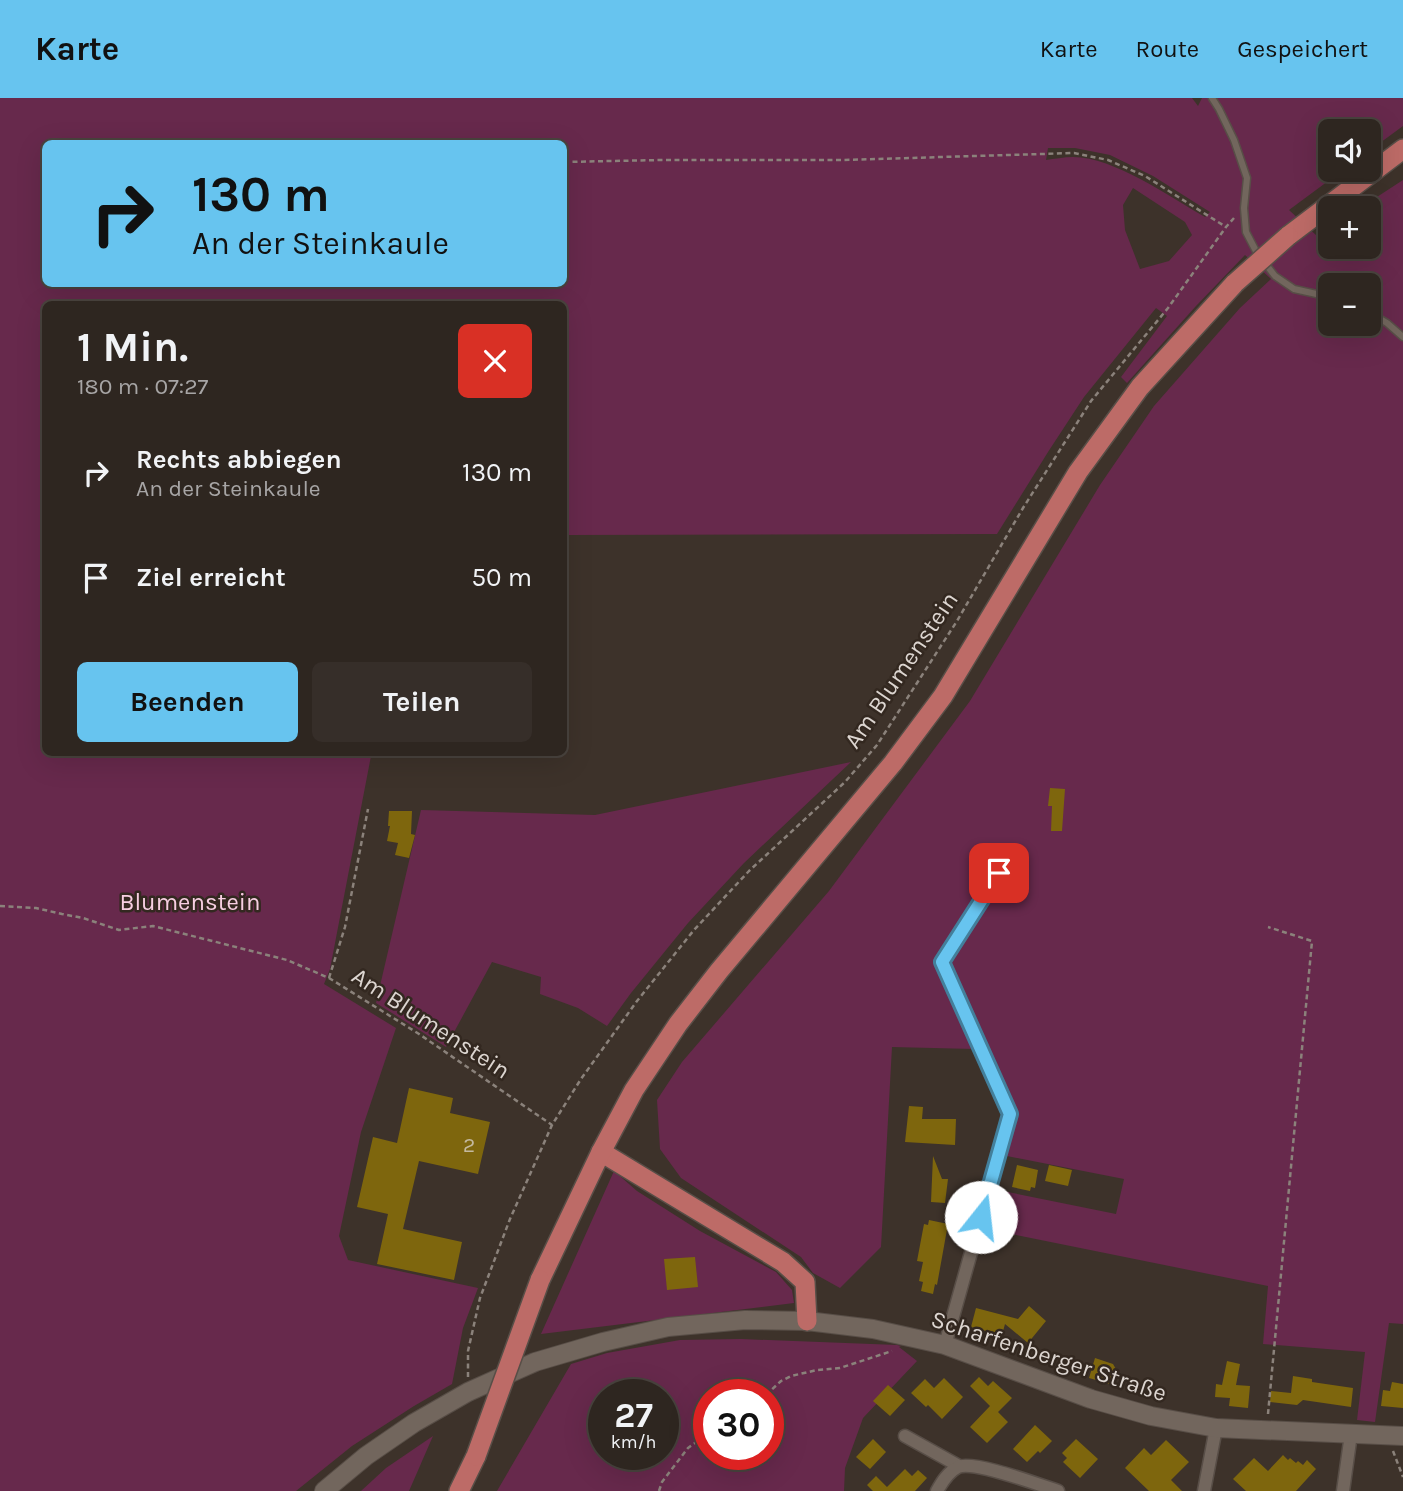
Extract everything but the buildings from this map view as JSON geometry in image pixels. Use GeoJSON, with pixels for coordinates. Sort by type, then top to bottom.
{"type":"FeatureCollection","features":[{"type":"Feature","properties":{"kind":"main road"},"geometry":{"type":"LineString","coordinates":[[459,1491],[476,1456],[540,1280],[601,1152],[635,1090],[678,1024],[893,763],[943,696],[1078,472],[1140,387],[1235,284],[1288,236],[1403,149]]}},
{"type":"Feature","properties":{"kind":"main road"},"geometry":{"type":"LineString","coordinates":[[601,1152],[783,1262],[805,1282],[807,1321]]}},
{"type":"Feature","properties":{"kind":"street"},"geometry":{"type":"LineString","coordinates":[[945,1345],[1010,1114],[942,962],[1013,851]]}},
{"type":"Feature","properties":{"kind":"street","name":"Scharfenberger Straße"},"geometry":{"type":"LineString","coordinates":[[324,1491],[366,1456],[414,1423],[468,1392],[535,1362],[668,1327],[745,1320],[807,1321],[873,1329],[945,1345],[1091,1399],[1151,1416],[1216,1428],[1395,1435]]}},
{"type":"Feature","properties":{"kind":"street"},"geometry":{"type":"LineString","coordinates":[[1204,1491],[1216,1428]]}},
{"type":"Feature","properties":{"kind":"street"},"geometry":{"type":"LineString","coordinates":[[1343,1491],[1351,1434]]}},
{"type":"Feature","properties":{"kind":"street"},"geometry":{"type":"LineString","coordinates":[[905,1436],[959,1466],[975,1466],[1058,1491]]}},
{"type":"Feature","properties":{"kind":"street"},"geometry":{"type":"LineString","coordinates":[[937,1491],[944,1478],[959,1466]]}},
{"type":"Feature","properties":{"kind":"lane"},"geometry":{"type":"LineString","coordinates":[[1212,98],[1234,140],[1247,178],[1244,208],[1246,232],[1256,253],[1275,276],[1294,289],[1318,294]]}},
{"type":"Feature","properties":{"kind":"lane"},"geometry":{"type":"LineString","coordinates":[[1381,320],[1403,337]]}},
{"type":"Feature","properties":{"kind":"path"},"geometry":{"type":"LineString","coordinates":[[567,162],[843,160],[1074,153],[1108,160],[1144,176],[1226,228]]}},
{"type":"Feature","properties":{"kind":"path","name":"Am Blumenstein"},"geometry":{"type":"LineString","coordinates":[[468,1392],[468,1351],[480,1298],[510,1219],[552,1125],[581,1079],[637,1001],[694,930],[749,871],[845,782],[877,745],[957,621],[1023,508],[1091,401],[1168,308],[1226,228],[1244,208]]}},
{"type":"Feature","properties":{"kind":"path","name":"Am Blumenstein"},"geometry":{"type":"LineString","coordinates":[[368,809],[345,928],[329,978],[419,1034],[552,1125]]}},
{"type":"Feature","properties":{"kind":"path"},"geometry":{"type":"LineString","coordinates":[[0,906],[36,908],[83,918],[119,930],[153,926],[286,960],[329,978]]}},
{"type":"Feature","properties":{"kind":"path"},"geometry":{"type":"LineString","coordinates":[[1266,1431],[1312,941],[1268,927]]}},
{"type":"Feature","properties":{"kind":"path"},"geometry":{"type":"LineString","coordinates":[[784,1380],[817,1370],[840,1368],[921,1340]]}},
{"type":"Feature","properties":{"kind":"path"},"geometry":{"type":"LineString","coordinates":[[1395,1435],[1403,1477]]}},
{"type":"Feature","properties":{"kind":"path"},"geometry":{"type":"LineString","coordinates":[[659,1491],[662,1482],[693,1444]]}},
{"type":"Feature","properties":{"kind":"green space","name":"Blumenstein"},"geometry":{"type":"Polygon","coordinates":[[[0,98],[1192,98],[1198,106],[1202,98],[1403,98],[1403,126],[1381,142],[1381,119],[1318,119],[1318,182],[1327,182],[1289,210],[1318,235],[1318,259],[1381,259],[1381,196],[1378,196],[1403,180],[1403,1324],[1389,1323],[1375,1422],[1357,1420],[1365,1352],[1263,1344],[1268,1286],[987,1229],[998,1190],[1116,1214],[1124,1179],[1007,1156],[1017,1113],[986,1045],[974,1049],[892,1047],[881,1247],[840,1288],[813,1273],[801,1257],[681,1178],[660,1149],[657,1100],[682,1062],[829,891],[970,701],[1100,485],[1154,406],[1240,308],[1271,279],[1245,255],[1127,383],[1121,377],[1167,316],[1156,308],[1084,397],[997,534],[567,535],[567,301],[42,301],[42,756],[371,756],[330,969],[324,984],[396,1028],[361,1132],[339,1236],[348,1260],[478,1288],[463,1328],[452,1384],[352,1446],[296,1491],[0,1491],[0,98]],[[1048,148],[1046,160],[1073,157],[1106,164],[1141,180],[1205,217],[1210,212],[1153,176],[1110,155],[1075,148],[1048,148]],[[1133,188],[1123,205],[1125,230],[1140,269],[1169,261],[1192,235],[1185,222],[1133,188]]]}},
{"type":"Feature","properties":{"kind":"green space"},"geometry":{"type":"Polygon","coordinates":[[[851,762],[744,863],[688,923],[607,1026],[578,1008],[540,994],[541,977],[492,962],[446,1047],[376,1003],[421,810],[595,815],[851,762]]]}},
{"type":"Feature","properties":{"kind":"green space"},"geometry":{"type":"Polygon","coordinates":[[[614,1171],[637,1191],[700,1231],[776,1272],[792,1290],[794,1303],[541,1334],[614,1171]]]}},
{"type":"Feature","properties":{"kind":"green space"},"geometry":{"type":"Polygon","coordinates":[[[741,1339],[897,1345],[917,1361],[863,1418],[845,1468],[844,1491],[497,1491],[571,1364],[607,1353],[680,1340],[741,1339]]]}},
{"type":"Feature","properties":{"kind":"green space"},"geometry":{"type":"Polygon","coordinates":[[[433,1436],[409,1491],[361,1491],[386,1468],[433,1436]]]}},
{"type":"Feature","properties":{"kind":"route"},"geometry":{"type":"LineString","coordinates":[[981,1217],[1010,1114],[942,962],[999,873]]}}]}
